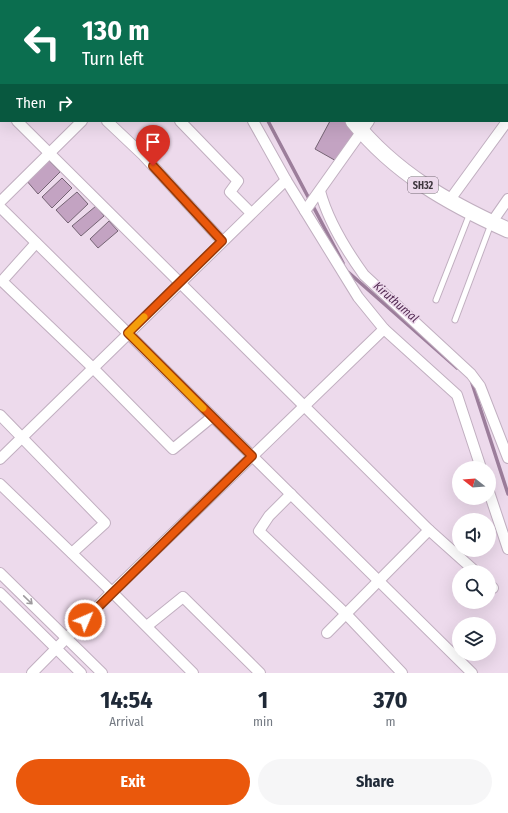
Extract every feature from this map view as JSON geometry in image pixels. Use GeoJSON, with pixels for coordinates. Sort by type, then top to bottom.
{"type":"FeatureCollection","features":[{"type":"Feature","properties":{"kind":"main road","name":"SH32"},"geometry":{"type":"LineString","coordinates":[[361,125],[401,171],[450,201],[508,230]]}},
{"type":"Feature","properties":{"kind":"street"},"geometry":{"type":"LineString","coordinates":[[17,122],[429,530],[468,565]]}},
{"type":"Feature","properties":{"kind":"street"},"geometry":{"type":"LineString","coordinates":[[0,202],[81,122]]}},
{"type":"Feature","properties":{"kind":"street"},"geometry":{"type":"LineString","coordinates":[[108,122],[143,155],[222,241]]}},
{"type":"Feature","properties":{"kind":"street"},"geometry":{"type":"LineString","coordinates":[[181,122],[238,181],[230,192],[251,213]]}},
{"type":"Feature","properties":{"kind":"street"},"geometry":{"type":"LineString","coordinates":[[255,122],[286,180],[307,209],[358,297],[384,329],[457,395],[479,461]]}},
{"type":"Feature","properties":{"kind":"street"},"geometry":{"type":"LineString","coordinates":[[450,201],[507,122]]}},
{"type":"Feature","properties":{"kind":"street"},"geometry":{"type":"LineString","coordinates":[[307,209],[361,125]]}},
{"type":"Feature","properties":{"kind":"street"},"geometry":{"type":"LineString","coordinates":[[0,459],[286,180]]}},
{"type":"Feature","properties":{"kind":"street"},"geometry":{"type":"LineString","coordinates":[[318,194],[352,258],[364,275],[471,374],[480,386],[508,458]]}},
{"type":"Feature","properties":{"kind":"street"},"geometry":{"type":"LineString","coordinates":[[492,222],[508,199]]}},
{"type":"Feature","properties":{"kind":"street"},"geometry":{"type":"LineString","coordinates":[[0,207],[472,673]]}},
{"type":"Feature","properties":{"kind":"street"},"geometry":{"type":"LineString","coordinates":[[36,243],[2,281],[93,368],[172,449],[212,417]]}},
{"type":"Feature","properties":{"kind":"street"},"geometry":{"type":"LineString","coordinates":[[32,673],[112,592],[384,329]]}},
{"type":"Feature","properties":{"kind":"street"},"geometry":{"type":"LineString","coordinates":[[0,415],[106,523],[72,553]]}},
{"type":"Feature","properties":{"kind":"street"},"geometry":{"type":"LineString","coordinates":[[0,484],[147,626],[193,673]]}},
{"type":"Feature","properties":{"kind":"street"},"geometry":{"type":"LineString","coordinates":[[291,494],[269,516],[259,532],[346,614],[402,673]]}},
{"type":"Feature","properties":{"kind":"street"},"geometry":{"type":"LineString","coordinates":[[493,505],[508,549]]}},
{"type":"Feature","properties":{"kind":"street"},"geometry":{"type":"LineString","coordinates":[[327,633],[429,530]]}},
{"type":"Feature","properties":{"kind":"street"},"geometry":{"type":"LineString","coordinates":[[0,573],[102,673]]}},
{"type":"Feature","properties":{"kind":"street"},"geometry":{"type":"LineString","coordinates":[[0,594],[81,673]]}},
{"type":"Feature","properties":{"kind":"street"},"geometry":{"type":"LineString","coordinates":[[147,626],[183,597],[260,673]]}},
{"type":"Feature","properties":{"kind":"lane"},"geometry":{"type":"LineString","coordinates":[[436,300],[471,212]]}},
{"type":"Feature","properties":{"kind":"lane"},"geometry":{"type":"LineString","coordinates":[[455,320],[492,222]]}},
{"type":"Feature","properties":{"kind":"building"},"geometry":{"type":"Polygon","coordinates":[[[329,122],[348,122],[357,127],[338,162],[315,149],[329,122]]]}},
{"type":"Feature","properties":{"kind":"building"},"geometry":{"type":"Polygon","coordinates":[[[47,159],[60,172],[38,194],[26,180],[47,159]]]}},
{"type":"Feature","properties":{"kind":"building"},"geometry":{"type":"Polygon","coordinates":[[[62,178],[72,188],[52,208],[42,197],[62,178]]]}},
{"type":"Feature","properties":{"kind":"building"},"geometry":{"type":"Polygon","coordinates":[[[77,192],[88,204],[68,223],[56,210],[77,192]]]}},
{"type":"Feature","properties":{"kind":"building"},"geometry":{"type":"Polygon","coordinates":[[[96,206],[104,216],[81,236],[72,226],[96,206]]]}},
{"type":"Feature","properties":{"kind":"building"},"geometry":{"type":"Polygon","coordinates":[[[109,221],[118,231],[98,248],[90,239],[109,221]]]}},
{"type":"Feature","properties":{"kind":"waterway","name":"Kiruthumal"},"geometry":{"type":"LineString","coordinates":[[269,122],[343,263]]}},
{"type":"Feature","properties":{"kind":"waterway","name":"Kiruthumal"},"geometry":{"type":"LineString","coordinates":[[348,272],[457,368]]}},
{"type":"Feature","properties":{"kind":"waterway","name":"Kiruthumal"},"geometry":{"type":"LineString","coordinates":[[471,380],[508,494]]}},
{"type":"Feature","properties":{"kind":"slow traffic"},"geometry":{"type":"LineString","coordinates":[[144,317],[128,333],[203,408]]}},
{"type":"Feature","properties":{"kind":"route"},"geometry":{"type":"LineString","coordinates":[[85,620],[252,456],[128,333],[222,241],[153,166]]}}]}
